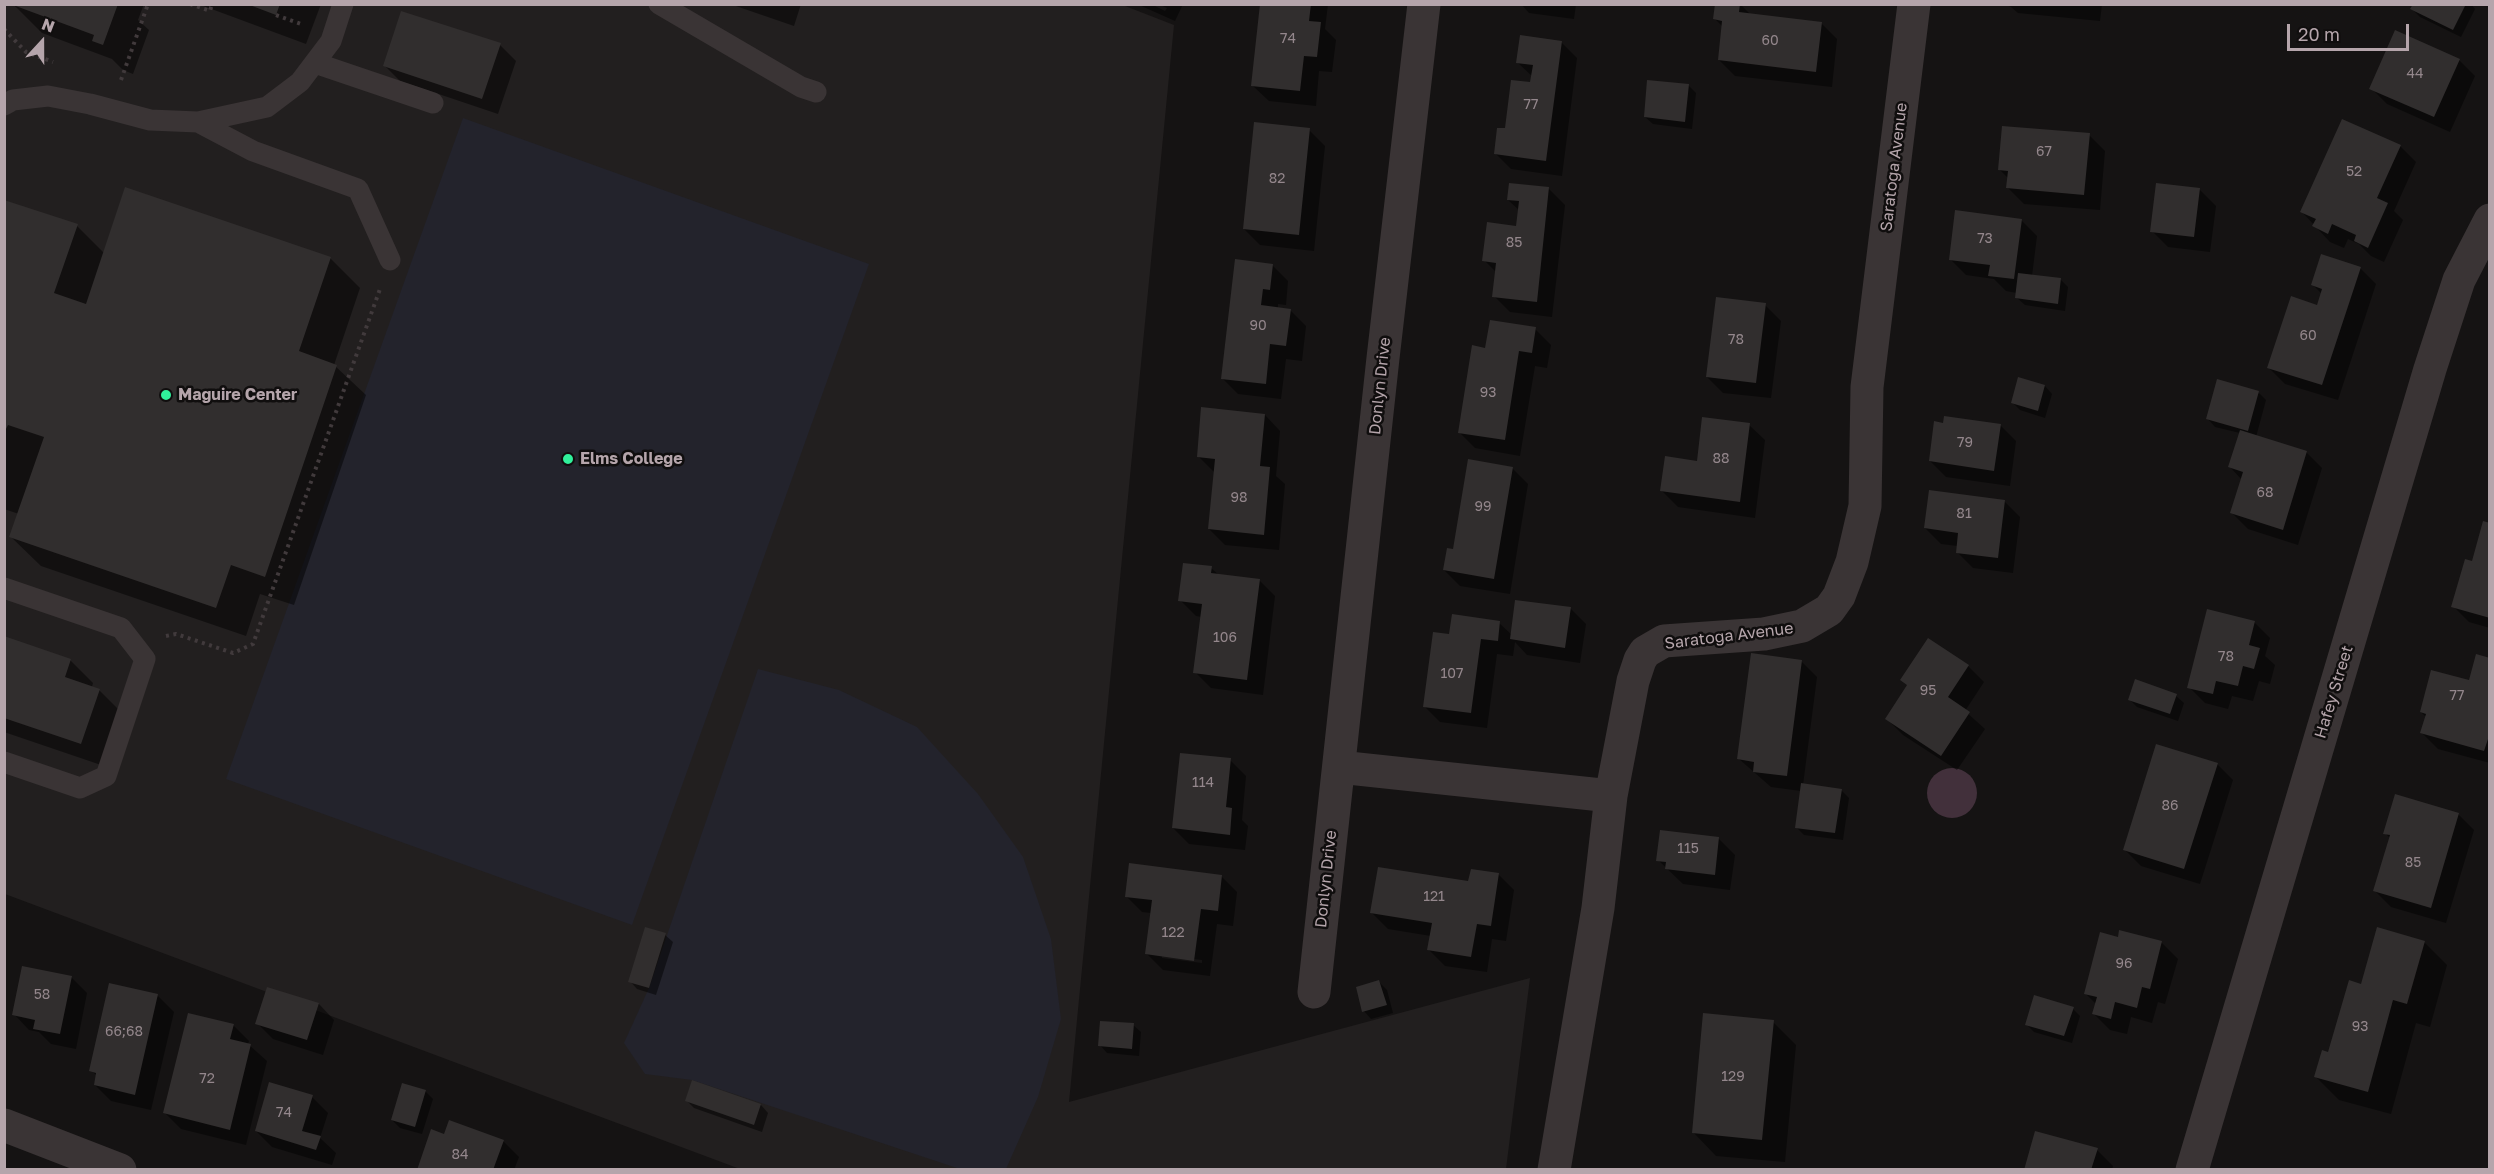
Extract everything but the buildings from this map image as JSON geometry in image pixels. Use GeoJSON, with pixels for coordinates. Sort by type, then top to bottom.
{"type":"FeatureCollection","features":[{"type":"Feature","properties":{"kind":"street","name":"Donlyn Drive"},"geometry":{"type":"LineString","coordinates":[[1314,992],[1424,4]]}},
{"type":"Feature","properties":{"kind":"street","name":"Saratoga Avenue"},"geometry":{"type":"LineString","coordinates":[[1554,1170],[1598,908],[1611,796],[1633,681],[1645,652],[1664,641],[1764,634],[1802,626],[1829,610],[1839,596],[1846,579],[1865,506],[1867,387],[1914,4]]}},
{"type":"Feature","properties":{"kind":"street","name":"Hafey Street"},"geometry":{"type":"LineString","coordinates":[[2192,1170],[2430,369],[2459,280],[2490,220]]}},
{"type":"Feature","properties":{"kind":"street"},"geometry":{"type":"LineString","coordinates":[[1339,767],[1611,796]]}},
{"type":"Feature","properties":{"kind":"street"},"geometry":{"type":"LineString","coordinates":[[4,1125],[120,1170]]}},
{"type":"Feature","properties":{"kind":"lane"},"geometry":{"type":"LineString","coordinates":[[4,105],[13,100],[48,96],[150,120],[198,122],[267,106],[300,82],[315,63],[331,41],[343,4]]}},
{"type":"Feature","properties":{"kind":"lane"},"geometry":{"type":"LineString","coordinates":[[659,4],[801,87],[816,92]]}},
{"type":"Feature","properties":{"kind":"lane"},"geometry":{"type":"LineString","coordinates":[[315,63],[433,103]]}},
{"type":"Feature","properties":{"kind":"lane"},"geometry":{"type":"LineString","coordinates":[[198,122],[253,151],[358,189],[390,260]]}},
{"type":"Feature","properties":{"kind":"lane"},"geometry":{"type":"LineString","coordinates":[[4,588],[121,628],[145,659],[106,776],[80,788],[4,762]]}},
{"type":"Feature","properties":{"kind":"path"},"geometry":{"type":"LineString","coordinates":[[110,110],[148,4]]}},
{"type":"Feature","properties":{"kind":"path"},"geometry":{"type":"LineString","coordinates":[[190,4],[210,11],[212,4]]}},
{"type":"Feature","properties":{"kind":"path"},"geometry":{"type":"LineString","coordinates":[[4,29],[26,52],[63,66]]}},
{"type":"Feature","properties":{"kind":"path"},"geometry":{"type":"LineString","coordinates":[[134,645],[176,634],[233,653],[253,644],[390,260]]}},
{"type":"Feature","properties":{"kind":"shaded area","name":"Elms College"},"geometry":{"type":"Polygon","coordinates":[[[1120,4],[1174,25],[1069,1102],[1530,978],[1506,1169],[740,1169],[5,894],[4,5],[1120,4]]]}},
{"type":"Feature","properties":{"kind":"shaded area"},"geometry":{"type":"Polygon","coordinates":[[[463,118],[869,264],[632,925],[226,779],[463,118]]]}},
{"type":"Feature","properties":{"kind":"shaded area"},"geometry":{"type":"Polygon","coordinates":[[[758,669],[839,690],[917,727],[978,794],[1023,857],[1051,939],[1061,1019],[1038,1097],[1006,1169],[960,1169],[692,1080],[645,1074],[624,1043],[649,988],[758,669]]]}},
{"type":"Feature","properties":{"kind":"shaded area"},"geometry":{"type":"Polygon","coordinates":[[[1952,768],[1966,772],[1973,779],[1977,793],[1973,807],[1966,814],[1952,818],[1938,814],[1931,807],[1927,793],[1931,779],[1938,772],[1952,768]]]}},
{"type":"Feature","properties":{"kind":"place","name":"Maguire Center"},"geometry":{"type":"Point","coordinates":[166,395]}},
{"type":"Feature","properties":{"kind":"place","name":"Elms College"},"geometry":{"type":"Point","coordinates":[568,459]}}]}
